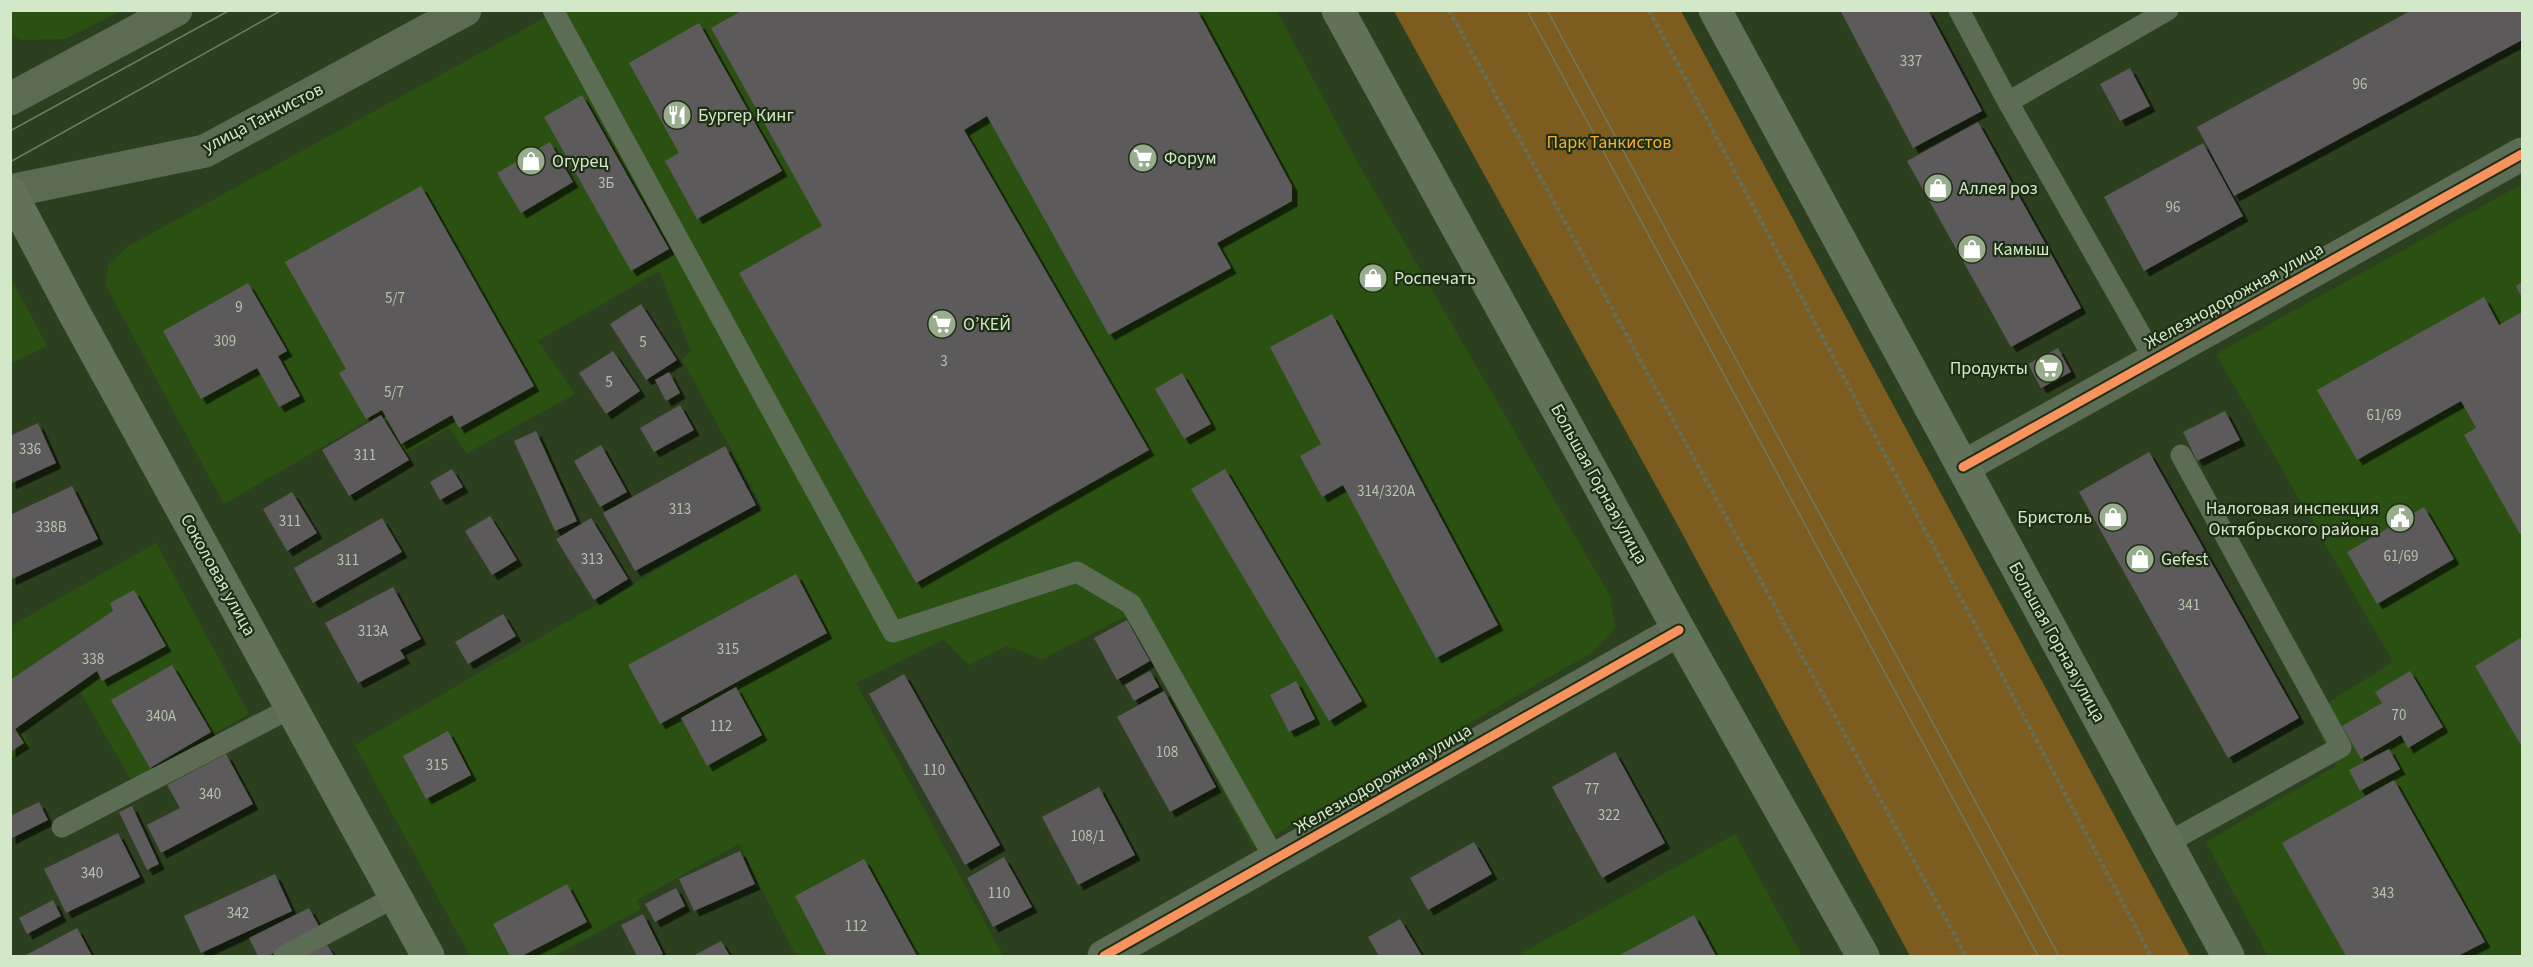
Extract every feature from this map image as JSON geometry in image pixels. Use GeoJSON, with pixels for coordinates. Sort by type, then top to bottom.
{"type":"FeatureCollection","features":[{"type":"Feature","properties":{"kind":"main road"},"geometry":{"type":"LineString","coordinates":[[10,99],[176,10]]}},
{"type":"Feature","properties":{"kind":"main road","name":"улица Танкистов"},"geometry":{"type":"LineString","coordinates":[[10,192],[205,152],[465,10]]}},
{"type":"Feature","properties":{"kind":"main road","name":"Большая Горная улица"},"geometry":{"type":"LineString","coordinates":[[1338,10],[1679,630],[1863,957]]}},
{"type":"Feature","properties":{"kind":"main road","name":"Большая Горная улица"},"geometry":{"type":"LineString","coordinates":[[1715,10],[2228,957]]}},
{"type":"Feature","properties":{"kind":"main road","name":"Соколовая улица"},"geometry":{"type":"LineString","coordinates":[[10,192],[428,957]]}},
{"type":"Feature","properties":{"kind":"street","name":"Железнодорожная улица"},"geometry":{"type":"LineString","coordinates":[[1963,467],[2523,154]]}},
{"type":"Feature","properties":{"kind":"street","name":"Железнодорожная улица"},"geometry":{"type":"LineString","coordinates":[[1104,957],[1679,630]]}},
{"type":"Feature","properties":{"kind":"lane"},"geometry":{"type":"LineString","coordinates":[[553,10],[893,632],[1077,572],[1131,604],[1275,859]]}},
{"type":"Feature","properties":{"kind":"lane"},"geometry":{"type":"LineString","coordinates":[[1959,10],[2008,102],[2154,360]]}},
{"type":"Feature","properties":{"kind":"lane"},"geometry":{"type":"LineString","coordinates":[[2008,102],[2168,10]]}},
{"type":"Feature","properties":{"kind":"lane"},"geometry":{"type":"LineString","coordinates":[[2167,843],[2341,747],[2181,455]]}},
{"type":"Feature","properties":{"kind":"lane"},"geometry":{"type":"LineString","coordinates":[[62,827],[291,708]]}},
{"type":"Feature","properties":{"kind":"lane"},"geometry":{"type":"LineString","coordinates":[[284,957],[395,897]]}},
{"type":"Feature","properties":{"kind":"path"},"geometry":{"type":"LineString","coordinates":[[1449,10],[1966,957]]}},
{"type":"Feature","properties":{"kind":"path"},"geometry":{"type":"LineString","coordinates":[[1649,10],[2151,957]]}},
{"type":"Feature","properties":{"kind":"shaded area"},"geometry":{"type":"Polygon","coordinates":[[[11,10],[121,11],[65,39],[21,40],[11,35],[11,10]]]}},
{"type":"Feature","properties":{"kind":"shaded area"},"geometry":{"type":"Polygon","coordinates":[[[557,11],[1277,11],[1354,156],[1610,596],[1615,628],[1593,652],[1253,847],[1128,615],[1043,659],[1006,646],[968,665],[944,639],[856,683],[1003,956],[796,956],[739,844],[637,900],[641,909],[554,956],[470,956],[355,745],[763,508],[682,359],[691,351],[659,271],[538,341],[575,394],[467,453],[449,428],[406,453],[381,413],[224,504],[105,284],[109,264],[127,247],[557,11]]]}},
{"type":"Feature","properties":{"kind":"shaded area"},"geometry":{"type":"Polygon","coordinates":[[[2522,184],[2522,956],[2268,956],[2206,842],[2336,766],[2310,714],[2393,662],[2216,354],[2522,184]]]}},
{"type":"Feature","properties":{"kind":"shaded area"},"geometry":{"type":"Polygon","coordinates":[[[11,278],[47,346],[10,363],[11,278]]]}},
{"type":"Feature","properties":{"kind":"shaded area"},"geometry":{"type":"Polygon","coordinates":[[[156,543],[249,714],[131,780],[80,691],[22,729],[30,745],[11,758],[11,626],[156,543]]]}},
{"type":"Feature","properties":{"kind":"shaded area"},"geometry":{"type":"Polygon","coordinates":[[[1735,834],[1802,956],[1517,956],[1735,834]]]}},
{"type":"Feature","properties":{"kind":"green space","name":"Парк Танкистов"},"geometry":{"type":"Polygon","coordinates":[[[1394,11],[1681,11],[2190,956],[1910,956],[1676,522],[1394,11]]]}},
{"type":"Feature","properties":{"kind":"building"},"geometry":{"type":"Polygon","coordinates":[[[743,10],[1197,10],[1292,186],[1292,201],[1217,243],[1231,268],[1109,335],[987,116],[964,130],[1149,450],[916,583],[739,273],[822,226],[711,28],[743,10]]]}},
{"type":"Feature","properties":{"kind":"building"},"geometry":{"type":"Polygon","coordinates":[[[1840,10],[1928,10],[1982,111],[1913,148],[1840,10]]]}},
{"type":"Feature","properties":{"kind":"building"},"geometry":{"type":"Polygon","coordinates":[[[2412,10],[2522,10],[2522,40],[2234,196],[2197,127],[2412,10]]]}},
{"type":"Feature","properties":{"kind":"building"},"geometry":{"type":"Polygon","coordinates":[[[699,23],[782,171],[697,219],[665,161],[679,153],[629,63],[699,23]]]}},
{"type":"Feature","properties":{"kind":"building"},"geometry":{"type":"Polygon","coordinates":[[[2130,68],[2150,106],[2120,121],[2100,84],[2130,68]]]}},
{"type":"Feature","properties":{"kind":"building"},"geometry":{"type":"Polygon","coordinates":[[[582,95],[669,249],[631,271],[544,117],[582,95]]]}},
{"type":"Feature","properties":{"kind":"building"},"geometry":{"type":"Polygon","coordinates":[[[1978,122],[2081,308],[2011,347],[1907,161],[1978,122]]]}},
{"type":"Feature","properties":{"kind":"building"},"geometry":{"type":"Polygon","coordinates":[[[550,142],[573,182],[521,213],[497,173],[550,142]]]}},
{"type":"Feature","properties":{"kind":"building"},"geometry":{"type":"Polygon","coordinates":[[[2203,143],[2243,216],[2144,271],[2104,197],[2203,143]]]}},
{"type":"Feature","properties":{"kind":"building"},"geometry":{"type":"Polygon","coordinates":[[[421,186],[534,386],[459,428],[452,415],[401,444],[382,410],[366,419],[339,373],[346,369],[285,262],[421,186]]]}},
{"type":"Feature","properties":{"kind":"building"},"geometry":{"type":"Polygon","coordinates":[[[2522,282],[2522,298],[2516,286],[2522,282]]]}},
{"type":"Feature","properties":{"kind":"building"},"geometry":{"type":"Polygon","coordinates":[[[248,283],[287,351],[278,356],[300,396],[279,407],[257,368],[201,399],[163,331],[248,283]]]}},
{"type":"Feature","properties":{"kind":"building"},"geometry":{"type":"Polygon","coordinates":[[[2484,297],[2499,325],[2522,312],[2522,533],[2520,534],[2464,435],[2476,428],[2461,401],[2357,460],[2317,390],[2484,297]]]}},
{"type":"Feature","properties":{"kind":"building"},"geometry":{"type":"Polygon","coordinates":[[[641,304],[677,360],[646,380],[610,324],[641,304]]]}},
{"type":"Feature","properties":{"kind":"building"},"geometry":{"type":"Polygon","coordinates":[[[1332,314],[1498,625],[1436,658],[1343,485],[1322,497],[1300,456],[1321,444],[1270,347],[1332,314]]]}},
{"type":"Feature","properties":{"kind":"building","name":"Продукты"},"geometry":{"type":"Polygon","coordinates":[[[2058,348],[2071,372],[2041,388],[2028,364],[2058,348]]]}},
{"type":"Feature","properties":{"kind":"building"},"geometry":{"type":"Polygon","coordinates":[[[613,351],[640,391],[606,414],[579,373],[613,351]]]}},
{"type":"Feature","properties":{"kind":"building"},"geometry":{"type":"Polygon","coordinates":[[[669,372],[680,393],[666,401],[655,380],[669,372]]]}},
{"type":"Feature","properties":{"kind":"building"},"geometry":{"type":"Polygon","coordinates":[[[1182,373],[1211,424],[1184,439],[1155,389],[1182,373]]]}},
{"type":"Feature","properties":{"kind":"building"},"geometry":{"type":"Polygon","coordinates":[[[680,405],[694,430],[654,452],[640,428],[680,405]]]}},
{"type":"Feature","properties":{"kind":"building"},"geometry":{"type":"Polygon","coordinates":[[[2225,411],[2240,440],[2197,461],[2183,432],[2225,411]]]}},
{"type":"Feature","properties":{"kind":"building"},"geometry":{"type":"Polygon","coordinates":[[[381,415],[409,460],[349,496],[322,450],[381,415]]]}},
{"type":"Feature","properties":{"kind":"building"},"geometry":{"type":"Polygon","coordinates":[[[38,423],[56,463],[10,484],[10,436],[38,423]]]}},
{"type":"Feature","properties":{"kind":"building"},"geometry":{"type":"Polygon","coordinates":[[[536,431],[577,521],[555,531],[514,441],[536,431]]]}},
{"type":"Feature","properties":{"kind":"building"},"geometry":{"type":"Polygon","coordinates":[[[601,445],[627,492],[600,507],[574,461],[601,445]]]}},
{"type":"Feature","properties":{"kind":"building"},"geometry":{"type":"Polygon","coordinates":[[[725,446],[756,505],[635,571],[603,513],[725,446]]]}},
{"type":"Feature","properties":{"kind":"building"},"geometry":{"type":"Polygon","coordinates":[[[2149,452],[2299,718],[2228,758],[2079,492],[2149,452]]]}},
{"type":"Feature","properties":{"kind":"building"},"geometry":{"type":"Polygon","coordinates":[[[452,469],[463,487],[440,500],[430,482],[452,469]]]}},
{"type":"Feature","properties":{"kind":"building"},"geometry":{"type":"Polygon","coordinates":[[[1225,469],[1362,701],[1329,721],[1191,489],[1225,469]]]}},
{"type":"Feature","properties":{"kind":"building"},"geometry":{"type":"Polygon","coordinates":[[[72,486],[98,539],[10,580],[10,515],[72,486]]]}},
{"type":"Feature","properties":{"kind":"building"},"geometry":{"type":"Polygon","coordinates":[[[292,492],[317,533],[287,551],[263,509],[292,492]]]}},
{"type":"Feature","properties":{"kind":"building"},"geometry":{"type":"Polygon","coordinates":[[[2424,507],[2454,559],[2377,604],[2347,552],[2424,507]]]}},
{"type":"Feature","properties":{"kind":"building"},"geometry":{"type":"Polygon","coordinates":[[[490,516],[517,560],[492,575],[465,531],[490,516]]]}},
{"type":"Feature","properties":{"kind":"building"},"geometry":{"type":"Polygon","coordinates":[[[382,518],[402,552],[313,603],[294,568],[382,518]]]}},
{"type":"Feature","properties":{"kind":"building"},"geometry":{"type":"Polygon","coordinates":[[[591,518],[628,579],[594,600],[556,539],[591,518]]]}},
{"type":"Feature","properties":{"kind":"building"},"geometry":{"type":"Polygon","coordinates":[[[796,574],[827,633],[660,724],[628,665],[796,574]]]}},
{"type":"Feature","properties":{"kind":"building"},"geometry":{"type":"Polygon","coordinates":[[[393,587],[421,639],[400,650],[405,658],[358,683],[325,623],[393,587]]]}},
{"type":"Feature","properties":{"kind":"building"},"geometry":{"type":"Polygon","coordinates":[[[134,590],[166,646],[102,681],[97,671],[15,729],[24,743],[10,752],[10,680],[113,611],[110,603],[134,590]]]}},
{"type":"Feature","properties":{"kind":"building"},"geometry":{"type":"Polygon","coordinates":[[[503,614],[516,636],[468,664],[455,642],[503,614]]]}},
{"type":"Feature","properties":{"kind":"building"},"geometry":{"type":"Polygon","coordinates":[[[1127,620],[1150,661],[1117,680],[1094,638],[1127,620]]]}},
{"type":"Feature","properties":{"kind":"building"},"geometry":{"type":"Polygon","coordinates":[[[2522,637],[2522,747],[2475,666],[2522,637]]]}},
{"type":"Feature","properties":{"kind":"building"},"geometry":{"type":"Polygon","coordinates":[[[172,665],[211,732],[150,768],[111,700],[172,665]]]}},
{"type":"Feature","properties":{"kind":"building"},"geometry":{"type":"Polygon","coordinates":[[[1150,671],[1159,687],[1134,701],[1125,685],[1150,671]]]}},
{"type":"Feature","properties":{"kind":"building"},"geometry":{"type":"Polygon","coordinates":[[[2410,671],[2443,727],[2408,748],[2401,735],[2361,759],[2342,726],[2382,703],[2375,692],[2410,671]]]}},
{"type":"Feature","properties":{"kind":"building"},"geometry":{"type":"Polygon","coordinates":[[[904,674],[1000,845],[965,865],[869,694],[904,674]]]}},
{"type":"Feature","properties":{"kind":"building"},"geometry":{"type":"Polygon","coordinates":[[[1296,681],[1315,719],[1289,732],[1270,695],[1296,681]]]}},
{"type":"Feature","properties":{"kind":"building"},"geometry":{"type":"Polygon","coordinates":[[[736,687],[762,735],[707,766],[681,718],[736,687]]]}},
{"type":"Feature","properties":{"kind":"building"},"geometry":{"type":"Polygon","coordinates":[[[1164,691],[1216,787],[1170,812],[1117,717],[1164,691]]]}},
{"type":"Feature","properties":{"kind":"building"},"geometry":{"type":"Polygon","coordinates":[[[448,731],[471,775],[426,799],[403,756],[448,731]]]}},
{"type":"Feature","properties":{"kind":"building"},"geometry":{"type":"Polygon","coordinates":[[[2389,749],[2400,769],[2360,791],[2349,770],[2389,749]]]}},
{"type":"Feature","properties":{"kind":"building"},"geometry":{"type":"Polygon","coordinates":[[[1615,752],[1665,843],[1602,878],[1552,787],[1615,752]]]}},
{"type":"Feature","properties":{"kind":"building"},"geometry":{"type":"Polygon","coordinates":[[[226,754],[253,804],[161,853],[147,825],[180,808],[167,785],[226,754]]]}},
{"type":"Feature","properties":{"kind":"building"},"geometry":{"type":"Polygon","coordinates":[[[2394,780],[2485,942],[2458,956],[2346,956],[2282,843],[2394,780]]]}},
{"type":"Feature","properties":{"kind":"building"},"geometry":{"type":"Polygon","coordinates":[[[1099,787],[1135,855],[1078,885],[1042,817],[1099,787]]]}},
{"type":"Feature","properties":{"kind":"building"},"geometry":{"type":"Polygon","coordinates":[[[39,802],[48,820],[10,839],[10,816],[39,802]]]}},
{"type":"Feature","properties":{"kind":"building"},"geometry":{"type":"Polygon","coordinates":[[[132,806],[159,864],[147,870],[119,812],[132,806]]]}},
{"type":"Feature","properties":{"kind":"building"},"geometry":{"type":"Polygon","coordinates":[[[118,833],[140,877],[66,913],[44,869],[118,833]]]}},
{"type":"Feature","properties":{"kind":"building"},"geometry":{"type":"Polygon","coordinates":[[[1474,842],[1492,874],[1428,910],[1410,878],[1474,842]]]}},
{"type":"Feature","properties":{"kind":"building"},"geometry":{"type":"Polygon","coordinates":[[[740,851],[755,884],[694,911],[679,879],[740,851]]]}},
{"type":"Feature","properties":{"kind":"building"},"geometry":{"type":"Polygon","coordinates":[[[1004,857],[1032,907],[993,927],[967,878],[1004,857]]]}},
{"type":"Feature","properties":{"kind":"building"},"geometry":{"type":"Polygon","coordinates":[[[864,859],[917,956],[827,956],[795,896],[864,859]]]}},
{"type":"Feature","properties":{"kind":"building"},"geometry":{"type":"Polygon","coordinates":[[[275,874],[292,911],[201,953],[184,916],[275,874]]]}},
{"type":"Feature","properties":{"kind":"building"},"geometry":{"type":"Polygon","coordinates":[[[567,884],[587,922],[522,956],[510,956],[493,924],[567,884]]]}},
{"type":"Feature","properties":{"kind":"building"},"geometry":{"type":"Polygon","coordinates":[[[676,888],[685,906],[655,922],[645,904],[676,888]]]}},
{"type":"Feature","properties":{"kind":"building"},"geometry":{"type":"Polygon","coordinates":[[[53,900],[61,916],[27,934],[19,918],[53,900]]]}},
{"type":"Feature","properties":{"kind":"building"},"geometry":{"type":"Polygon","coordinates":[[[309,908],[321,930],[268,956],[258,956],[249,938],[309,908]]]}},
{"type":"Feature","properties":{"kind":"building"},"geometry":{"type":"Polygon","coordinates":[[[643,914],[663,954],[637,956],[621,925],[643,914]]]}},
{"type":"Feature","properties":{"kind":"building"},"geometry":{"type":"Polygon","coordinates":[[[1694,915],[1716,956],[1618,956],[1694,915]]]}},
{"type":"Feature","properties":{"kind":"building"},"geometry":{"type":"Polygon","coordinates":[[[1400,919],[1422,956],[1379,956],[1368,937],[1400,919]]]}},
{"type":"Feature","properties":{"kind":"building"},"geometry":{"type":"Polygon","coordinates":[[[77,928],[92,956],[24,956],[77,928]]]}},
{"type":"Feature","properties":{"kind":"building"},"geometry":{"type":"Polygon","coordinates":[[[721,941],[730,956],[693,956],[721,941]]]}},
{"type":"Feature","properties":{"kind":"building"},"geometry":{"type":"Polygon","coordinates":[[[327,945],[334,956],[305,956],[327,945]]]}},
{"type":"Feature","properties":{"kind":"tram line"},"geometry":{"type":"LineString","coordinates":[[10,131],[230,10]]}},
{"type":"Feature","properties":{"kind":"tram line"},"geometry":{"type":"LineString","coordinates":[[10,162],[282,10]]}},
{"type":"Feature","properties":{"kind":"tram line"},"geometry":{"type":"LineString","coordinates":[[1527,10],[2038,956]]}},
{"type":"Feature","properties":{"kind":"tram line"},"geometry":{"type":"LineString","coordinates":[[1547,10],[2059,956]]}},
{"type":"Feature","properties":{"kind":"cycle path"},"geometry":{"type":"LineString","coordinates":[[1963,467],[2522,154]]}},
{"type":"Feature","properties":{"kind":"cycle path"},"geometry":{"type":"LineString","coordinates":[[1104,956],[1679,630]]}},
{"type":"Feature","properties":{"kind":"place","name":"Бургер Кинг"},"geometry":{"type":"Point","coordinates":[677,115]}},
{"type":"Feature","properties":{"kind":"place","name":"Форум"},"geometry":{"type":"Point","coordinates":[1143,158]}},
{"type":"Feature","properties":{"kind":"place","name":"Огурец"},"geometry":{"type":"Point","coordinates":[531,161]}},
{"type":"Feature","properties":{"kind":"place","name":"Аллея роз"},"geometry":{"type":"Point","coordinates":[1938,188]}},
{"type":"Feature","properties":{"kind":"place","name":"Камыш"},"geometry":{"type":"Point","coordinates":[1972,249]}},
{"type":"Feature","properties":{"kind":"place","name":"Роспечать"},"geometry":{"type":"Point","coordinates":[1373,278]}},
{"type":"Feature","properties":{"kind":"place","name":"О’КЕЙ"},"geometry":{"type":"Point","coordinates":[942,324]}},
{"type":"Feature","properties":{"kind":"place","name":"Продукты"},"geometry":{"type":"Point","coordinates":[2049,368]}},
{"type":"Feature","properties":{"kind":"place","name":"Бристоль"},"geometry":{"type":"Point","coordinates":[2113,517]}},
{"type":"Feature","properties":{"kind":"place","name":"Налоговая инспекция Октябрьского района"},"geometry":{"type":"Point","coordinates":[2400,518]}},
{"type":"Feature","properties":{"kind":"place","name":"Gefest"},"geometry":{"type":"Point","coordinates":[2140,559]}}]}
